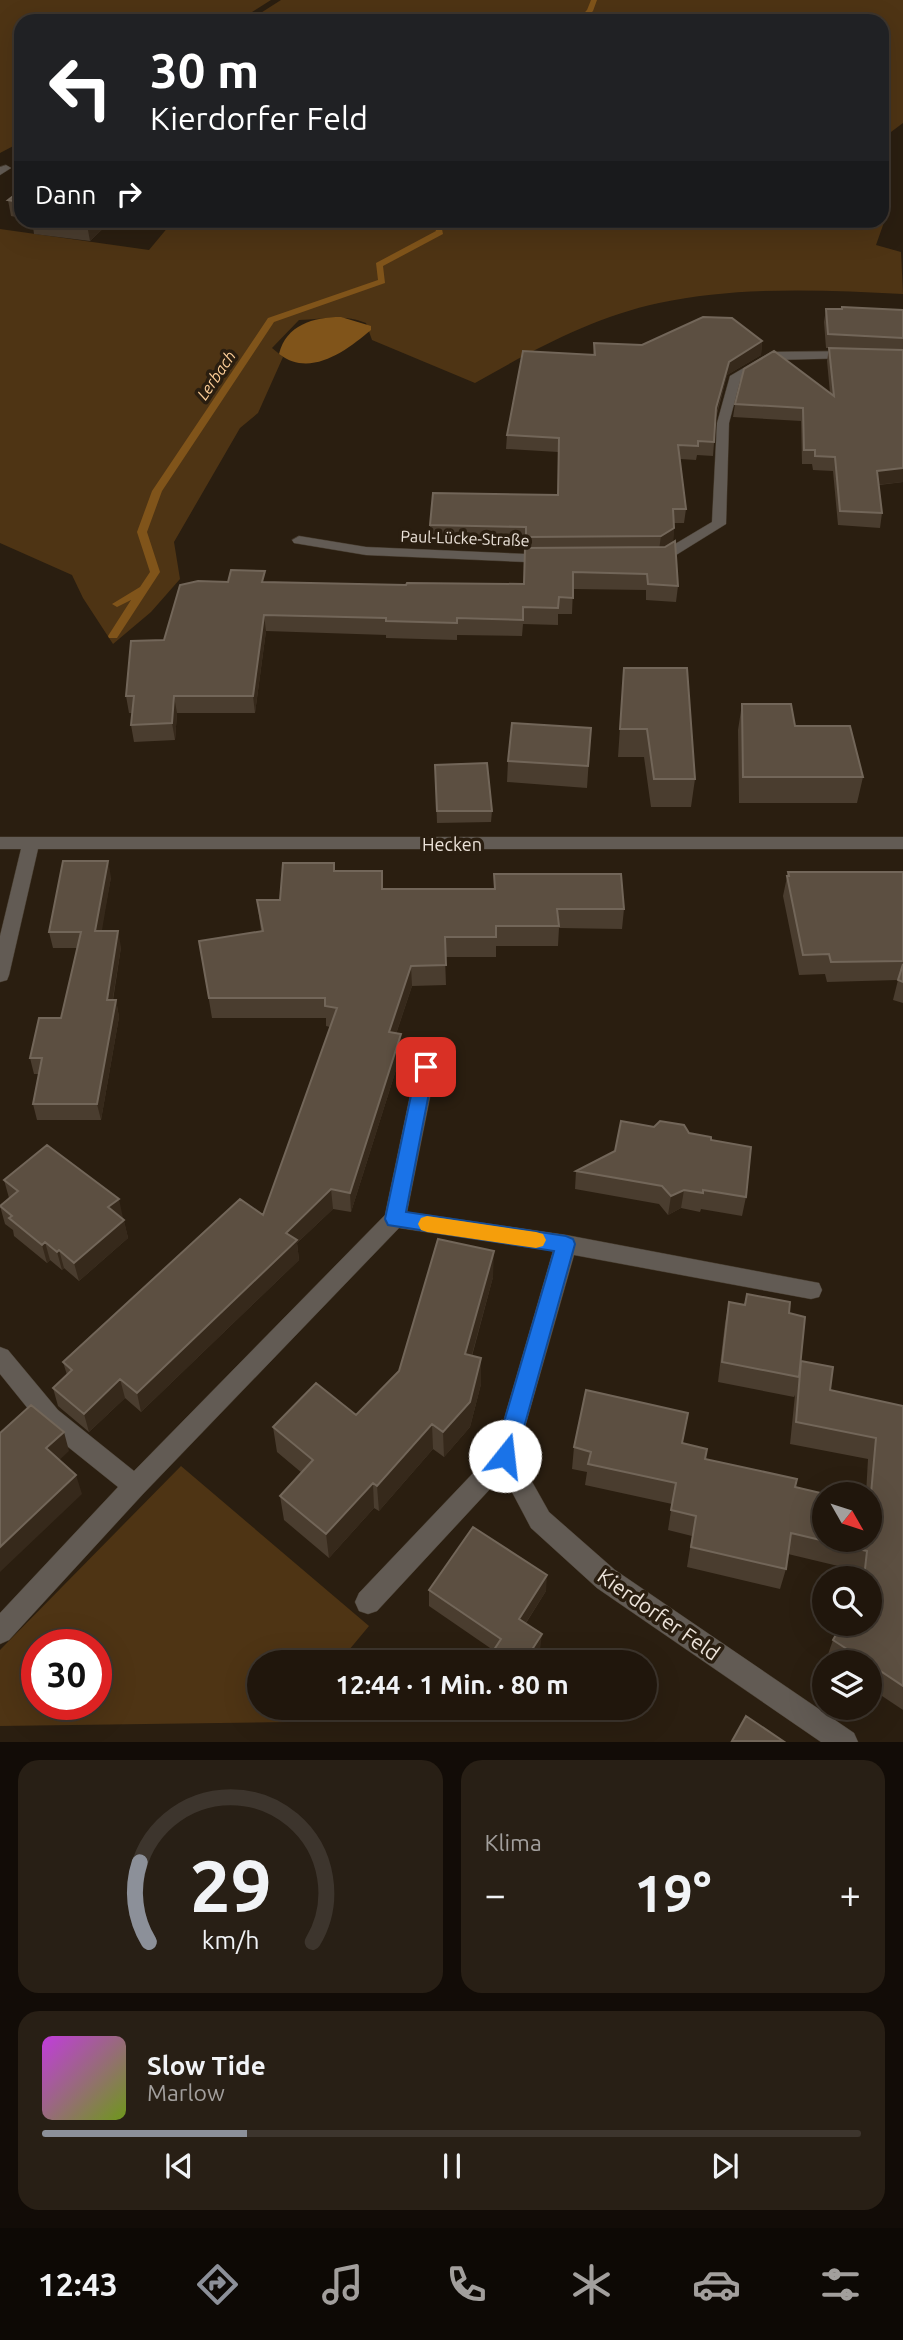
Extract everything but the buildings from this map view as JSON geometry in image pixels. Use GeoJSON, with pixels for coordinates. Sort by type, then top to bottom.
{"type":"FeatureCollection","features":[{"type":"Feature","properties":{"kind":"street"},"geometry":{"type":"LineString","coordinates":[[637,557],[663,557],[719,524],[723,477],[723,423],[734,379],[771,356],[865,356]]}},
{"type":"Feature","properties":{"kind":"street","name":"Paul-Lücke-Straße"},"geometry":{"type":"LineString","coordinates":[[299,540],[366,551],[561,558]]}},
{"type":"Feature","properties":{"kind":"street","name":"Hecken"},"geometry":{"type":"LineString","coordinates":[[0,843],[903,843]]}},
{"type":"Feature","properties":{"kind":"street"},"geometry":{"type":"LineString","coordinates":[[0,975],[31,843]]}},
{"type":"Feature","properties":{"kind":"street"},"geometry":{"type":"LineString","coordinates":[[0,1631],[135,1486],[395,1219],[426,1067]]}},
{"type":"Feature","properties":{"kind":"street"},"geometry":{"type":"LineString","coordinates":[[395,1219],[566,1244],[811,1290]]}},
{"type":"Feature","properties":{"kind":"street"},"geometry":{"type":"LineString","coordinates":[[368,1602],[505,1456],[566,1244]]}},
{"type":"Feature","properties":{"kind":"street"},"geometry":{"type":"LineString","coordinates":[[0,1357],[50,1418],[135,1486]]}},
{"type":"Feature","properties":{"kind":"street","name":"Kierdorfer Feld"},"geometry":{"type":"LineString","coordinates":[[505,1456],[540,1520],[606,1579],[845,1741]]}},
{"type":"Feature","properties":{"kind":"shaded area"},"geometry":{"type":"Polygon","coordinates":[[[0,0],[271,0],[249,14],[14,14],[14,146],[0,153],[0,0]]]}},
{"type":"Feature","properties":{"kind":"shaded area"},"geometry":{"type":"Polygon","coordinates":[[[281,0],[903,0],[903,123],[889,134],[889,14],[259,14],[281,0]]]}},
{"type":"Feature","properties":{"kind":"shaded area"},"geometry":{"type":"Polygon","coordinates":[[[167,228],[882,228],[876,245],[901,252],[903,294],[750,292],[659,303],[587,326],[541,347],[475,383],[372,340],[366,323],[358,320],[299,320],[272,348],[283,357],[258,413],[240,428],[174,542],[180,579],[151,612],[113,644],[83,598],[72,575],[0,543],[0,229],[149,250],[167,228]]]}},
{"type":"Feature","properties":{"kind":"shaded area"},"geometry":{"type":"Polygon","coordinates":[[[341,317],[371,326],[371,330],[327,359],[303,363],[291,361],[279,354],[288,336],[302,325],[320,319],[341,317]]]}},
{"type":"Feature","properties":{"kind":"shaded area"},"geometry":{"type":"Polygon","coordinates":[[[181,1466],[369,1626],[349,1650],[247,1650],[247,1720],[292,1720],[290,1722],[0,1726],[0,1650],[181,1466]]]}},
{"type":"Feature","properties":{"kind":"waterway","name":"Lerbach"},"geometry":{"type":"LineString","coordinates":[[587,14],[594,0]]}},
{"type":"Feature","properties":{"kind":"waterway","name":"Lerbach"},"geometry":{"type":"LineString","coordinates":[[113,636],[155,572],[142,532],[157,491],[271,320],[382,281],[379,265],[440,232],[439,228]]}},
{"type":"Feature","properties":{"kind":"waterway"},"geometry":{"type":"LineString","coordinates":[[117,604],[142,590]]}},
{"type":"Feature","properties":{"kind":"slow traffic"},"geometry":{"type":"LineString","coordinates":[[427,1224],[536,1240]]}},
{"type":"Feature","properties":{"kind":"route"},"geometry":{"type":"LineString","coordinates":[[426,1067],[395,1219],[566,1244],[505,1456]]}}]}
